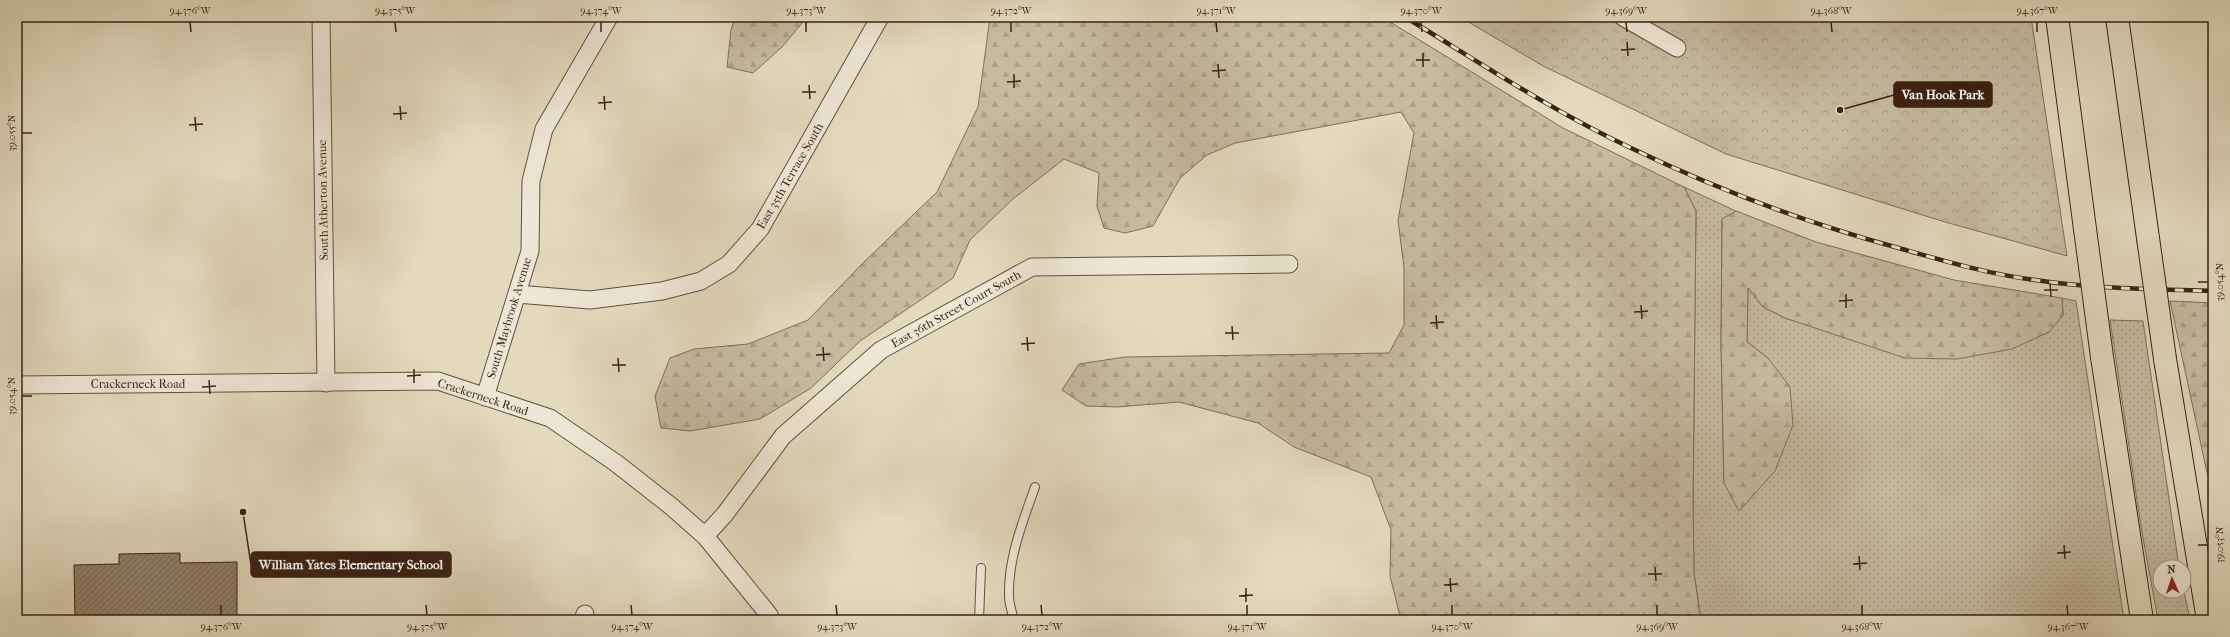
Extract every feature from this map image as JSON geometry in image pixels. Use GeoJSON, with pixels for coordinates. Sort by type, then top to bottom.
{"type":"FeatureCollection","features":[{"type":"Feature","properties":{"kind":"highway"},"geometry":{"type":"LineString","coordinates":[[2057,17],[2102,357],[2142,620]]}},
{"type":"Feature","properties":{"kind":"highway"},"geometry":{"type":"LineString","coordinates":[[2117,17],[2165,359],[2208,620]]}},
{"type":"Feature","properties":{"kind":"street","name":"South Atherton Avenue"},"geometry":{"type":"LineString","coordinates":[[321,17],[326,383]]}},
{"type":"Feature","properties":{"kind":"street","name":"South Maybrook Avenue"},"geometry":{"type":"LineString","coordinates":[[485,397],[530,251],[531,181],[544,129],[609,17]]}},
{"type":"Feature","properties":{"kind":"street","name":"East 35th Terrace South"},"geometry":{"type":"LineString","coordinates":[[517,294],[590,300],[662,291],[701,281],[729,264],[760,229],[880,17]]}},
{"type":"Feature","properties":{"kind":"street"},"geometry":{"type":"LineString","coordinates":[[1623,17],[1678,48]]}},
{"type":"Feature","properties":{"kind":"street","name":"East 36th Street Court South"},"geometry":{"type":"LineString","coordinates":[[705,536],[726,514],[783,436],[881,350],[1032,267],[1289,264]]}},
{"type":"Feature","properties":{"kind":"street","name":"Crackerneck Road"},"geometry":{"type":"LineString","coordinates":[[17,385],[438,381],[550,418],[616,463],[672,507],[705,536],[769,615],[771,620]]}},
{"type":"Feature","properties":{"kind":"lane"},"geometry":{"type":"LineString","coordinates":[[1014,620],[1009,596],[1010,577],[1018,534],[1035,487]]}},
{"type":"Feature","properties":{"kind":"lane"},"geometry":{"type":"LineString","coordinates":[[979,620],[981,568]]}},
{"type":"Feature","properties":{"kind":"green space"},"geometry":{"type":"Polygon","coordinates":[[[735,17],[807,17],[782,47],[753,73],[727,67],[731,30],[735,17]]]}},
{"type":"Feature","properties":{"kind":"green space"},"geometry":{"type":"Polygon","coordinates":[[[990,17],[1382,17],[1563,128],[1684,187],[1696,211],[1693,503],[1694,573],[1701,620],[1401,620],[1390,576],[1391,530],[1371,477],[1294,447],[1258,423],[1179,402],[1117,407],[1086,406],[1062,390],[1079,364],[1125,357],[1389,353],[1404,325],[1404,268],[1398,220],[1414,133],[1401,112],[1235,143],[1207,155],[1180,178],[1153,226],[1125,233],[1104,228],[1097,206],[1099,173],[1064,159],[1013,199],[970,240],[953,278],[860,341],[811,388],[760,419],[690,431],[661,428],[655,396],[670,358],[694,349],[748,344],[808,320],[864,262],[937,192],[978,107],[990,17]]]}},
{"type":"Feature","properties":{"kind":"green space"},"geometry":{"type":"Polygon","coordinates":[[[1460,17],[2031,17],[2067,256],[1945,222],[1726,154],[1543,66],[1460,17]]]}},
{"type":"Feature","properties":{"kind":"green space"},"geometry":{"type":"Polygon","coordinates":[[[1684,187],[1736,211],[1722,220],[1721,343],[1724,483],[1768,358],[1747,342],[1748,287],[1763,307],[1785,318],[1836,334],[2063,315],[2062,298],[2076,301],[2124,620],[1701,620],[1694,573],[1693,503],[1696,211],[1684,187]]]}},
{"type":"Feature","properties":{"kind":"green space"},"geometry":{"type":"Polygon","coordinates":[[[1736,211],[1816,242],[1954,280],[2062,298],[2063,315],[2049,332],[2012,349],[1957,359],[1905,358],[1785,318],[1763,307],[1748,288],[1747,342],[1768,358],[1790,387],[1793,425],[1775,471],[1739,511],[1724,483],[1721,343],[1722,219],[1736,211]]]}},
{"type":"Feature","properties":{"kind":"green space"},"geometry":{"type":"Polygon","coordinates":[[[2170,301],[2213,303],[2213,495],[2206,468],[2170,301]]]}},
{"type":"Feature","properties":{"kind":"green space"},"geometry":{"type":"Polygon","coordinates":[[[2110,320],[2143,321],[2178,559],[2152,559],[2152,587],[2141,527],[2110,320]]]}},
{"type":"Feature","properties":{"kind":"green space"},"geometry":{"type":"Polygon","coordinates":[[[2154,599],[2186,599],[2190,620],[2158,620],[2154,599]]]}},
{"type":"Feature","properties":{"kind":"building"},"geometry":{"type":"Polygon","coordinates":[[[180,553],[180,563],[237,562],[237,620],[75,620],[74,565],[119,564],[119,554],[180,553]]]}},
{"type":"Feature","properties":{"kind":"railway"},"geometry":{"type":"LineString","coordinates":[[1405,17],[1516,86],[1602,134],[1695,177],[1794,216],[1930,257],[2017,277],[2057,283],[2101,287],[2213,291]]}},
{"type":"Feature","properties":{"kind":"place","name":"Van Hook Park"},"geometry":{"type":"Point","coordinates":[1840,110]}},
{"type":"Feature","properties":{"kind":"place","name":"William Yates Elementary School"},"geometry":{"type":"Point","coordinates":[243,512]}}]}
